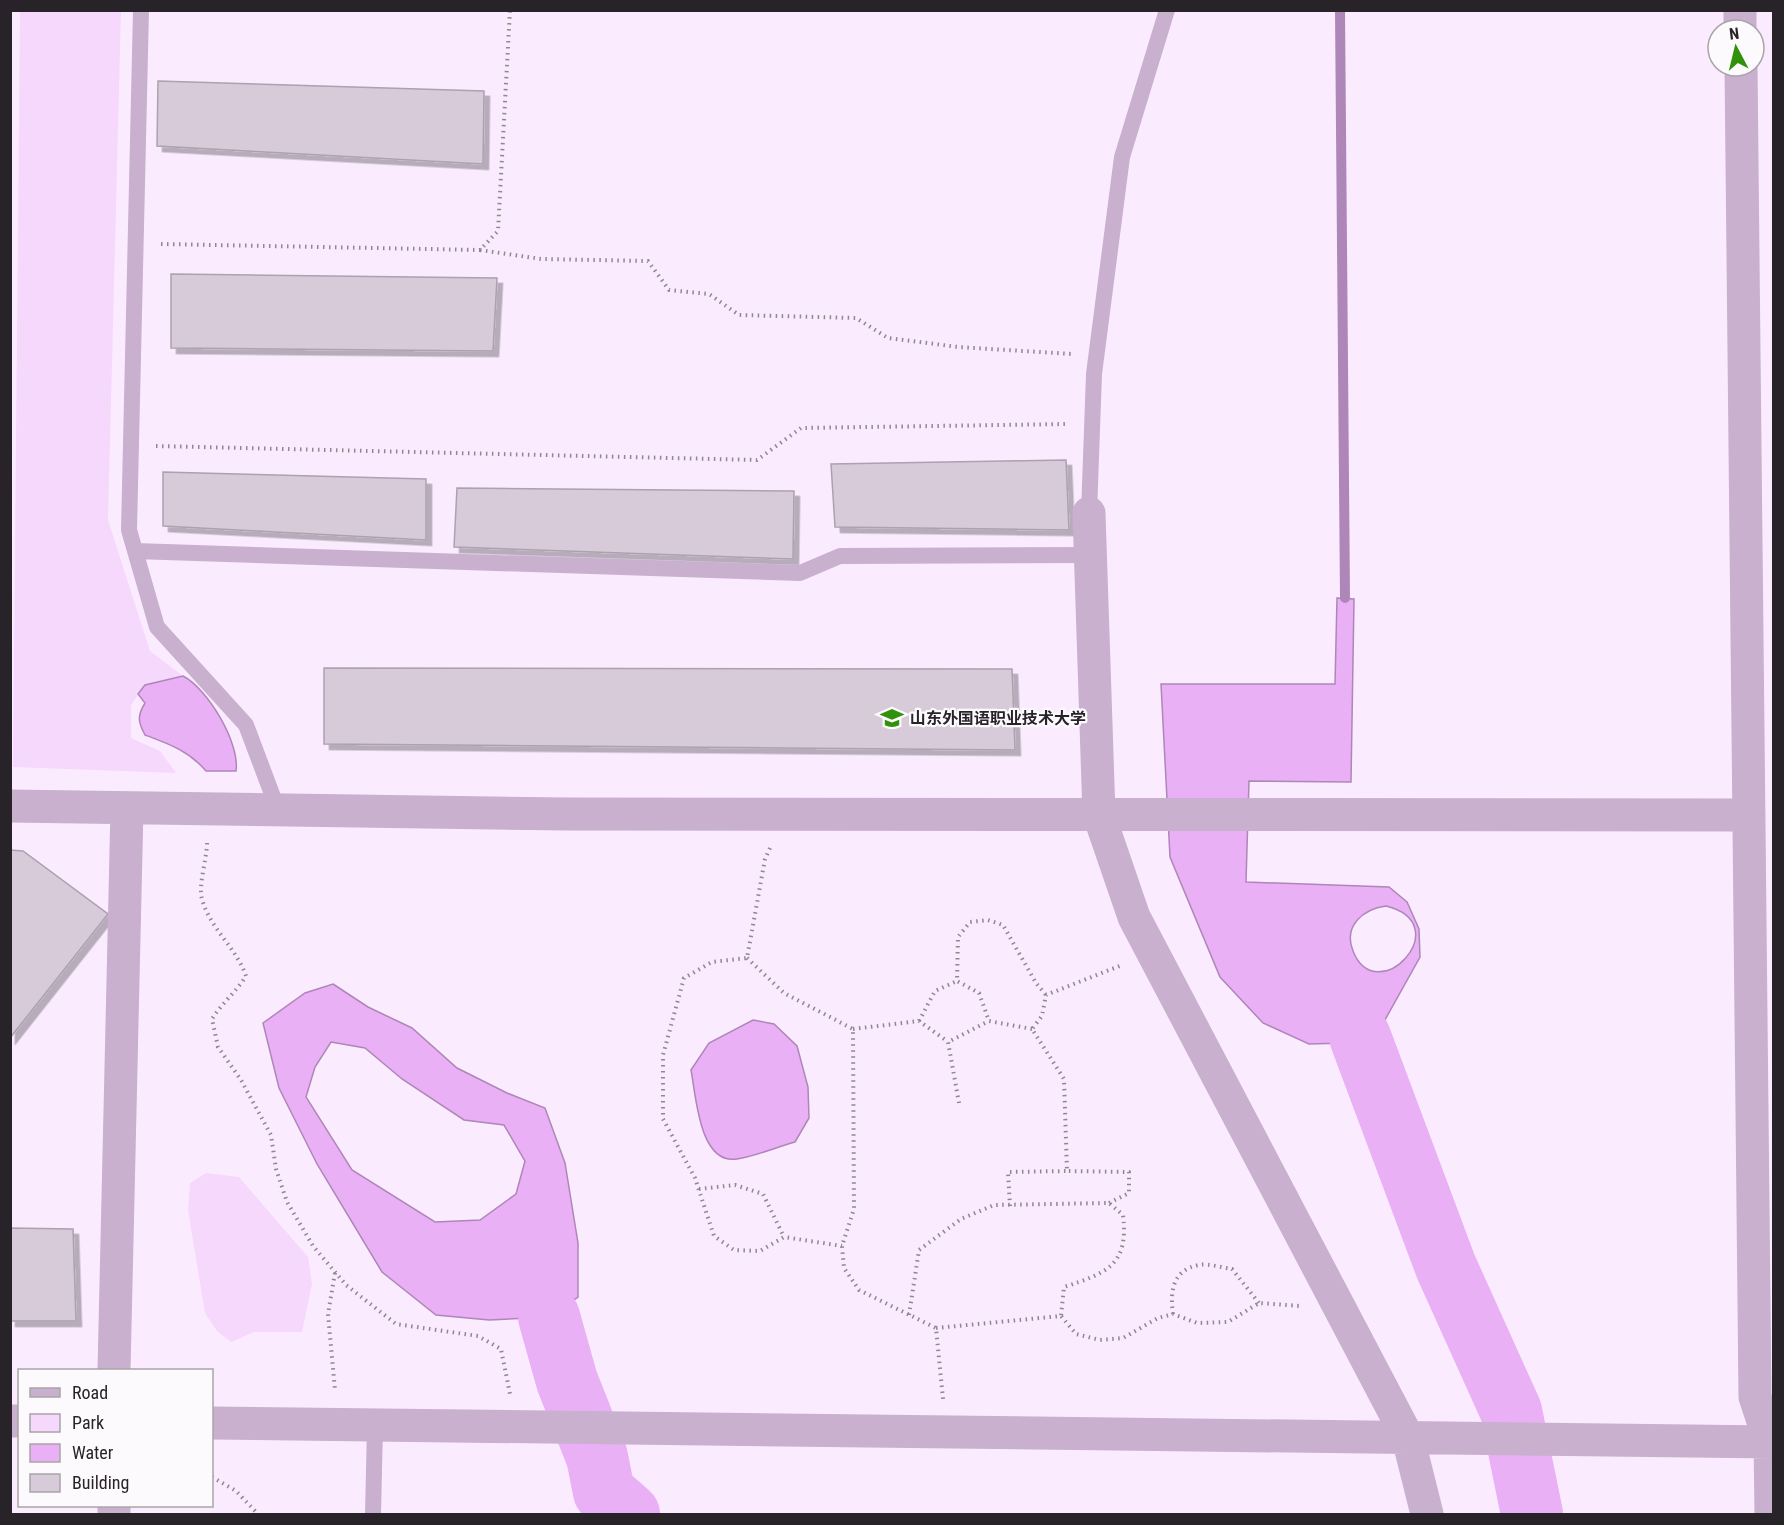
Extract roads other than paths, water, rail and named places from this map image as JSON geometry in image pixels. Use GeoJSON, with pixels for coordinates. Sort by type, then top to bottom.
{"type":"FeatureCollection","features":[{"type":"Feature","properties":{"kind":"street"},"geometry":{"type":"LineString","coordinates":[[1741,78],[1755,1397],[1772,1442],[1771,1515]]}},
{"type":"Feature","properties":{"kind":"street"},"geometry":{"type":"LineString","coordinates":[[1089,513],[1099,815],[1134,917],[1408,1438],[1427,1515]]}},
{"type":"Feature","properties":{"kind":"street"},"geometry":{"type":"LineString","coordinates":[[10,806],[784,814],[1749,815]]}},
{"type":"Feature","properties":{"kind":"street"},"geometry":{"type":"LineString","coordinates":[[114,1369],[127,808]]}},
{"type":"Feature","properties":{"kind":"street"},"geometry":{"type":"LineString","coordinates":[[213,1423],[1448,1440],[1772,1442]]}},
{"type":"Feature","properties":{"kind":"lane"},"geometry":{"type":"LineString","coordinates":[[141,10],[129,530],[157,627],[246,725],[278,810]]}},
{"type":"Feature","properties":{"kind":"lane"},"geometry":{"type":"LineString","coordinates":[[1089,513],[1096,356],[1122,157],[1167,10]]}},
{"type":"Feature","properties":{"kind":"lane"},"geometry":{"type":"LineString","coordinates":[[135,551],[800,573],[840,556],[1091,555]]}},
{"type":"Feature","properties":{"kind":"lane"},"geometry":{"type":"LineString","coordinates":[[373,1515],[375,1426]]}},
{"type":"Feature","properties":{"kind":"water"},"geometry":{"type":"Polygon","coordinates":[[[1337,598],[1354,599],[1351,782],[1249,781],[1246,882],[1389,887],[1407,902],[1419,929],[1420,957],[1381,1027],[1347,1043],[1309,1044],[1263,1023],[1220,977],[1170,857],[1161,684],[1335,684],[1337,598]],[[1386,906],[1370,911],[1357,920],[1351,934],[1351,942],[1353,951],[1364,967],[1379,972],[1393,968],[1406,958],[1414,944],[1415,929],[1407,916],[1386,906]]]}},
{"type":"Feature","properties":{"kind":"water"},"geometry":{"type":"Polygon","coordinates":[[[183,676],[193,683],[212,704],[228,732],[236,759],[236,771],[206,771],[186,753],[145,735],[139,719],[145,703],[138,694],[145,685],[183,676]]]}},
{"type":"Feature","properties":{"kind":"water"},"geometry":{"type":"Polygon","coordinates":[[[333,984],[368,1007],[412,1028],[457,1068],[507,1093],[545,1108],[565,1163],[578,1243],[578,1297],[549,1317],[489,1320],[436,1315],[382,1272],[317,1164],[279,1088],[263,1023],[305,993],[333,984]],[[331,1042],[315,1067],[306,1097],[352,1170],[435,1222],[480,1220],[516,1194],[525,1161],[504,1125],[464,1120],[402,1079],[365,1048],[331,1042]]]}},
{"type":"Feature","properties":{"kind":"water"},"geometry":{"type":"Polygon","coordinates":[[[753,1020],[774,1024],[797,1046],[808,1087],[809,1118],[795,1142],[744,1158],[724,1158],[714,1151],[707,1140],[698,1111],[691,1070],[709,1043],[753,1020]]]}},
{"type":"Feature","properties":{"kind":"waterway"},"geometry":{"type":"LineString","coordinates":[[1340,10],[1345,598]]}},
{"type":"Feature","properties":{"kind":"waterway"},"geometry":{"type":"LineString","coordinates":[[1360,1037],[1446,1267],[1511,1411],[1532,1514]]}},
{"type":"Feature","properties":{"kind":"waterway"},"geometry":{"type":"LineString","coordinates":[[549,1317],[567,1381],[597,1457],[604,1492],[629,1514]]}},
{"type":"Feature","properties":{"kind":"place","name":"山东外国语职业技术大学"},"geometry":{"type":"Point","coordinates":[892,718]}}]}
